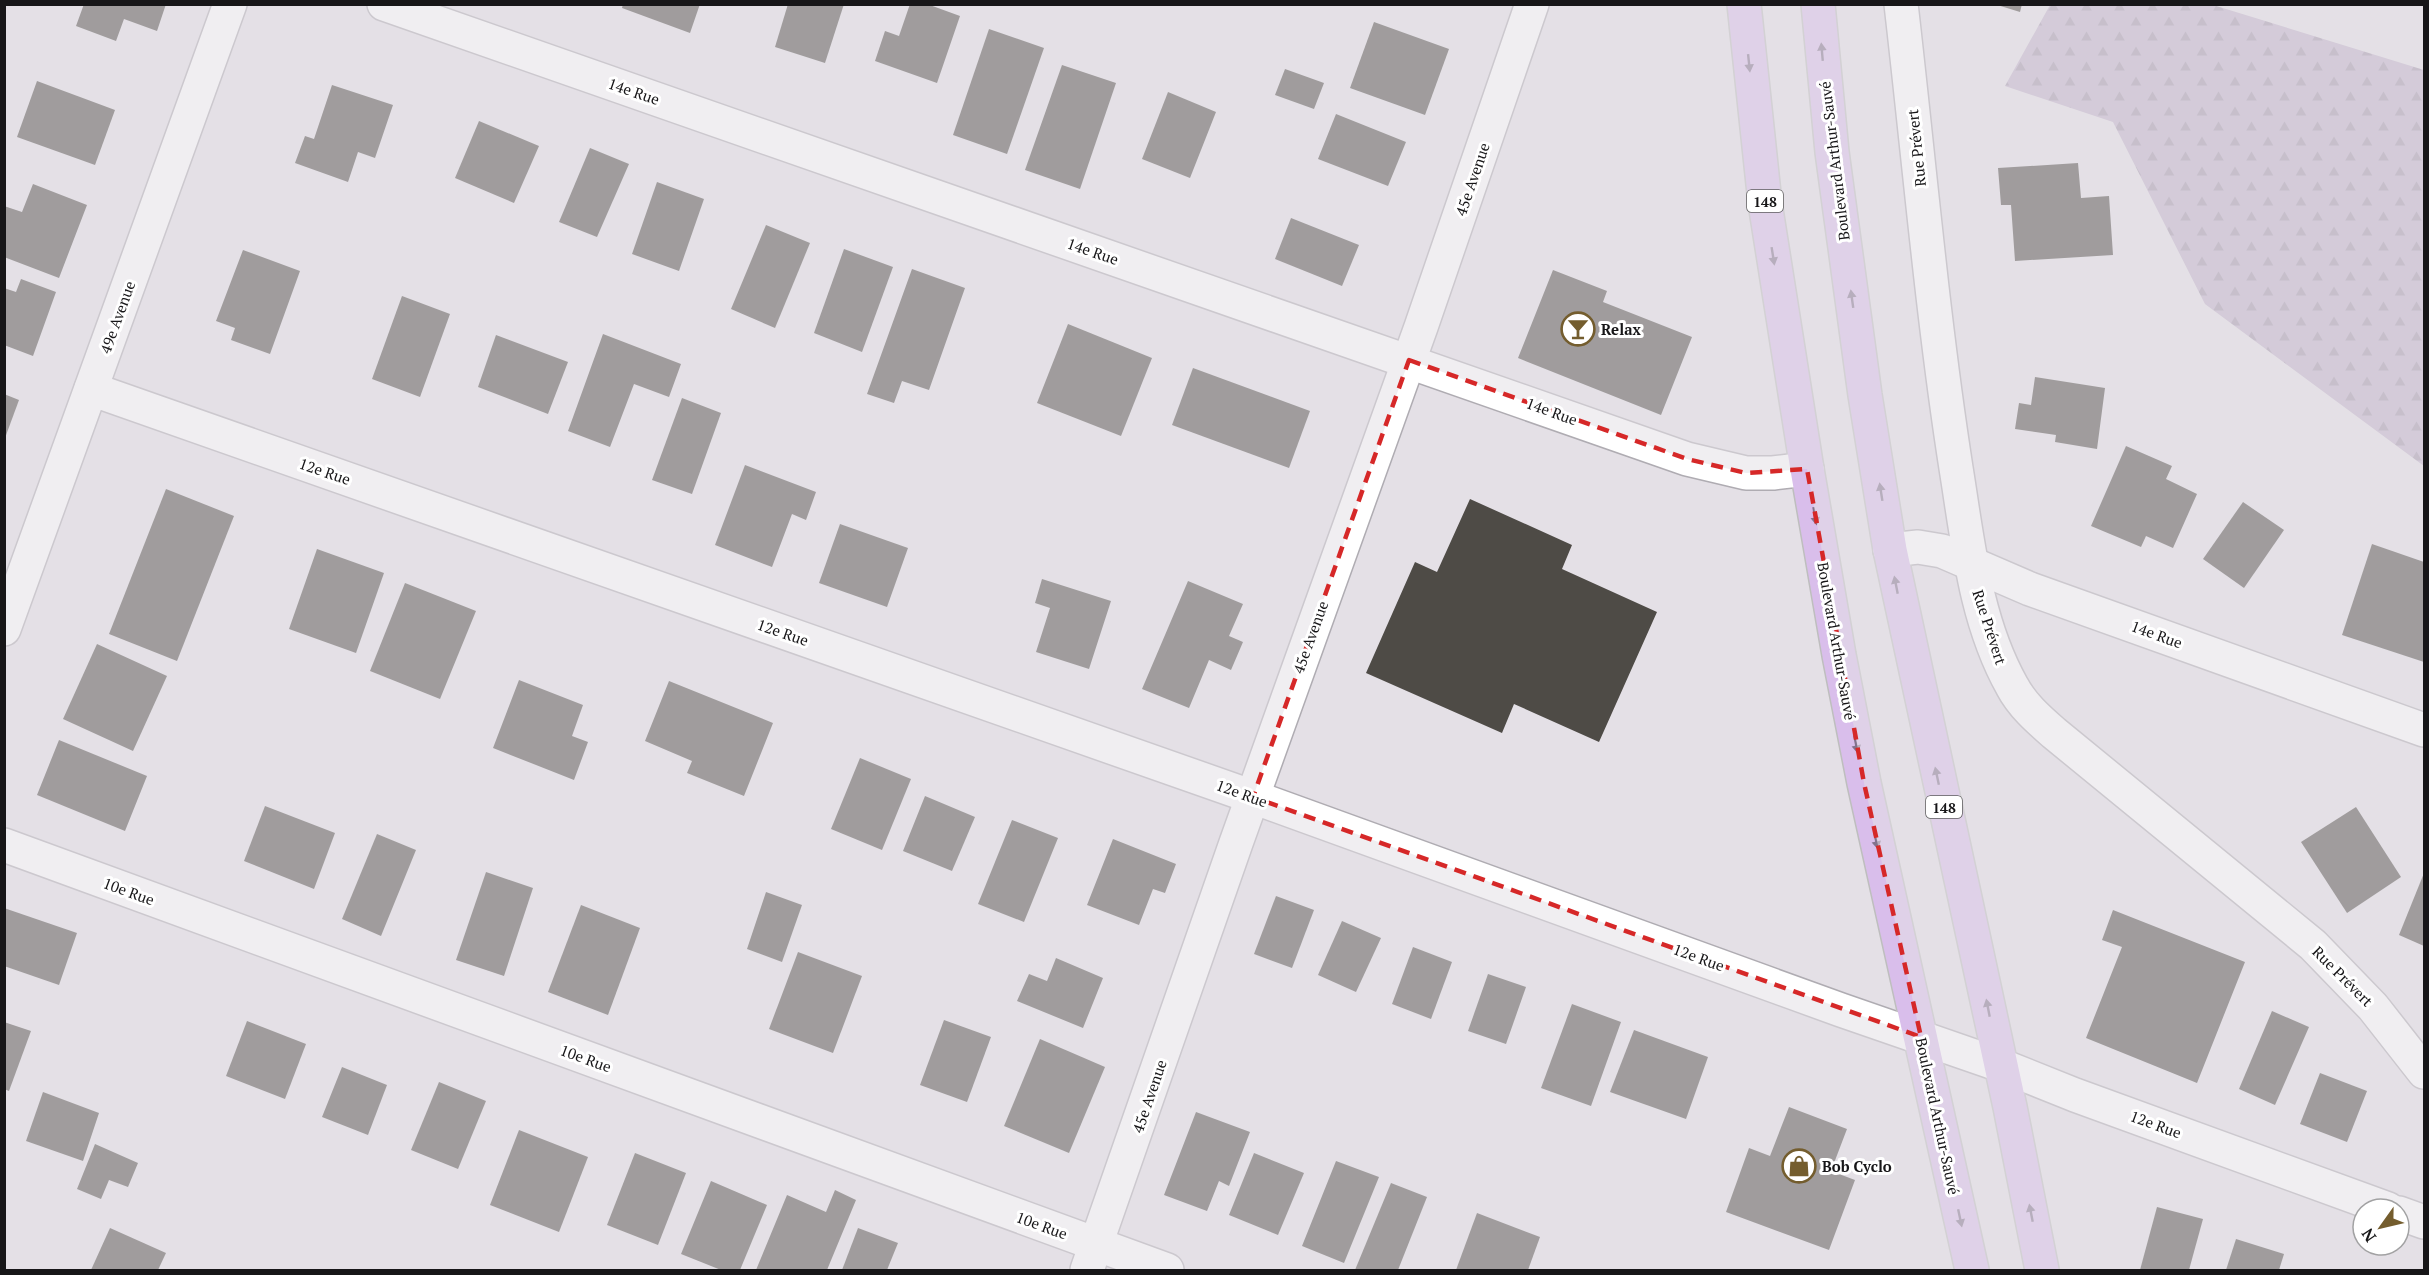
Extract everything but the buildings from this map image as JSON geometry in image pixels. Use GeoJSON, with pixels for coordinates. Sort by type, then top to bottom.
{"type":"FeatureCollection","features":[{"type":"Feature","properties":{"kind":"main road","name":"Boulevard Arthur-Sauvé"},"geometry":{"type":"LineString","coordinates":[[1744,4],[1765,202],[1807,469],[1861,772],[1972,1270]]}},
{"type":"Feature","properties":{"kind":"main road","name":"Boulevard Arthur-Sauvé"},"geometry":{"type":"LineString","coordinates":[[1818,4],[1833,163],[1890,550],[2042,1270]]}},
{"type":"Feature","properties":{"kind":"street","name":"49e Avenue"},"geometry":{"type":"LineString","coordinates":[[4,629],[230,4]]}},
{"type":"Feature","properties":{"kind":"street","name":"14e Rue"},"geometry":{"type":"LineString","coordinates":[[384,4],[1409,360],[1687,459],[1746,473],[1807,469]]}},
{"type":"Feature","properties":{"kind":"street","name":"45e Avenue"},"geometry":{"type":"LineString","coordinates":[[1092,1258],[1253,796],[1409,360],[1532,4]]}},
{"type":"Feature","properties":{"kind":"street","name":"Rue Prévert"},"geometry":{"type":"LineString","coordinates":[[1901,4],[1934,310],[1971,565],[1989,635],[2012,687],[2029,710],[2102,775],[2313,945],[2373,1007],[2424,1072]]}},
{"type":"Feature","properties":{"kind":"street","name":"12e Rue"},"geometry":{"type":"LineString","coordinates":[[92,389],[1253,796],[2000,1065],[2074,1095],[2355,1197]]}},
{"type":"Feature","properties":{"kind":"street","name":"14e Rue"},"geometry":{"type":"LineString","coordinates":[[1890,550],[1906,547],[1932,548],[2031,589],[2424,730]]}},
{"type":"Feature","properties":{"kind":"street","name":"10e Rue"},"geometry":{"type":"LineString","coordinates":[[4,845],[1092,1258],[1167,1270]]}},
{"type":"Feature","properties":{"kind":"highlighted area"},"geometry":{"type":"Polygon","coordinates":[[[1409,360],[1687,459],[1746,473],[1807,469],[1864,783],[1921,1037],[1253,797],[1409,360]]]}},
{"type":"Feature","properties":{"kind":"green space"},"geometry":{"type":"Polygon","coordinates":[[[2050,5],[2213,5],[2424,70],[2424,466],[2205,304],[2113,122],[2005,86],[2050,5]]]}},
{"type":"Feature","properties":{"kind":"place","name":"Relax"},"geometry":{"type":"Point","coordinates":[1578,329]}},
{"type":"Feature","properties":{"kind":"place","name":"Bob Cyclo"},"geometry":{"type":"Point","coordinates":[1799,1166]}}]}
